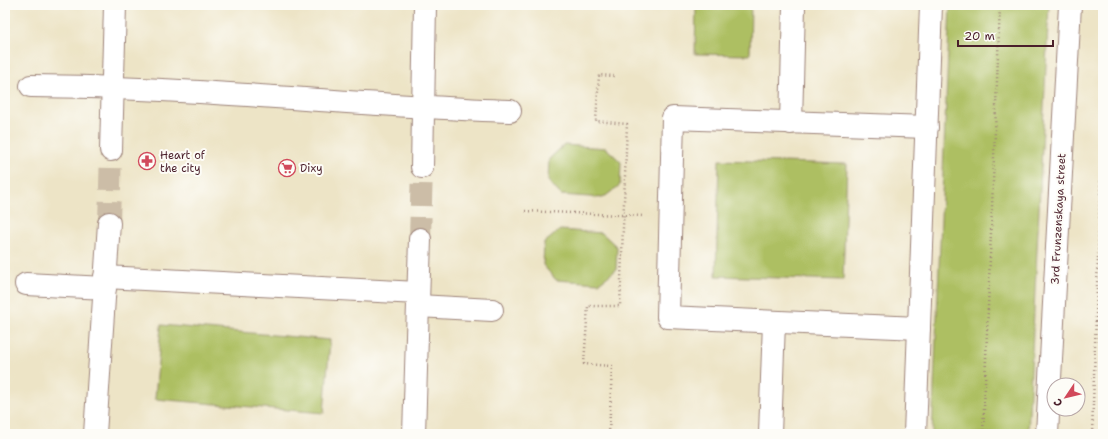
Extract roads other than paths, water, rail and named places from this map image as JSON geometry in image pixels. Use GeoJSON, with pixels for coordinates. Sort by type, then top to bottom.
{"type":"FeatureCollection","features":[{"type":"Feature","properties":{"kind":"street"},"geometry":{"type":"LineString","coordinates":[[111,150],[115,5]]}},
{"type":"Feature","properties":{"kind":"street"},"geometry":{"type":"LineString","coordinates":[[422,167],[424,107],[424,5]]}},
{"type":"Feature","properties":{"kind":"street"},"geometry":{"type":"LineString","coordinates":[[791,123],[794,5]]}},
{"type":"Feature","properties":{"kind":"street"},"geometry":{"type":"LineString","coordinates":[[914,434],[931,5]]}},
{"type":"Feature","properties":{"kind":"street","name":"3rd Frunzenskaya street"},"geometry":{"type":"LineString","coordinates":[[1047,434],[1070,5]]}},
{"type":"Feature","properties":{"kind":"street"},"geometry":{"type":"LineString","coordinates":[[31,86],[112,86],[424,107],[510,111]]}},
{"type":"Feature","properties":{"kind":"street"},"geometry":{"type":"LineString","coordinates":[[919,328],[668,317],[673,118],[927,127]]}},
{"type":"Feature","properties":{"kind":"street"},"geometry":{"type":"LineString","coordinates":[[95,434],[109,223]]}},
{"type":"Feature","properties":{"kind":"street"},"geometry":{"type":"LineString","coordinates":[[414,434],[420,239]]}},
{"type":"Feature","properties":{"kind":"street"},"geometry":{"type":"LineString","coordinates":[[26,284],[105,283],[418,299],[492,310]]}},
{"type":"Feature","properties":{"kind":"street"},"geometry":{"type":"LineString","coordinates":[[770,434],[774,322]]}},
{"type":"Feature","properties":{"kind":"tunnel"},"geometry":{"type":"LineString","coordinates":[[109,223],[111,150]]}},
{"type":"Feature","properties":{"kind":"tunnel"},"geometry":{"type":"LineString","coordinates":[[420,239],[422,167]]}},
{"type":"Feature","properties":{"kind":"place","name":"Heart of the city"},"geometry":{"type":"Point","coordinates":[147,161]}},
{"type":"Feature","properties":{"kind":"place","name":"Dixy"},"geometry":{"type":"Point","coordinates":[287,168]}}]}
